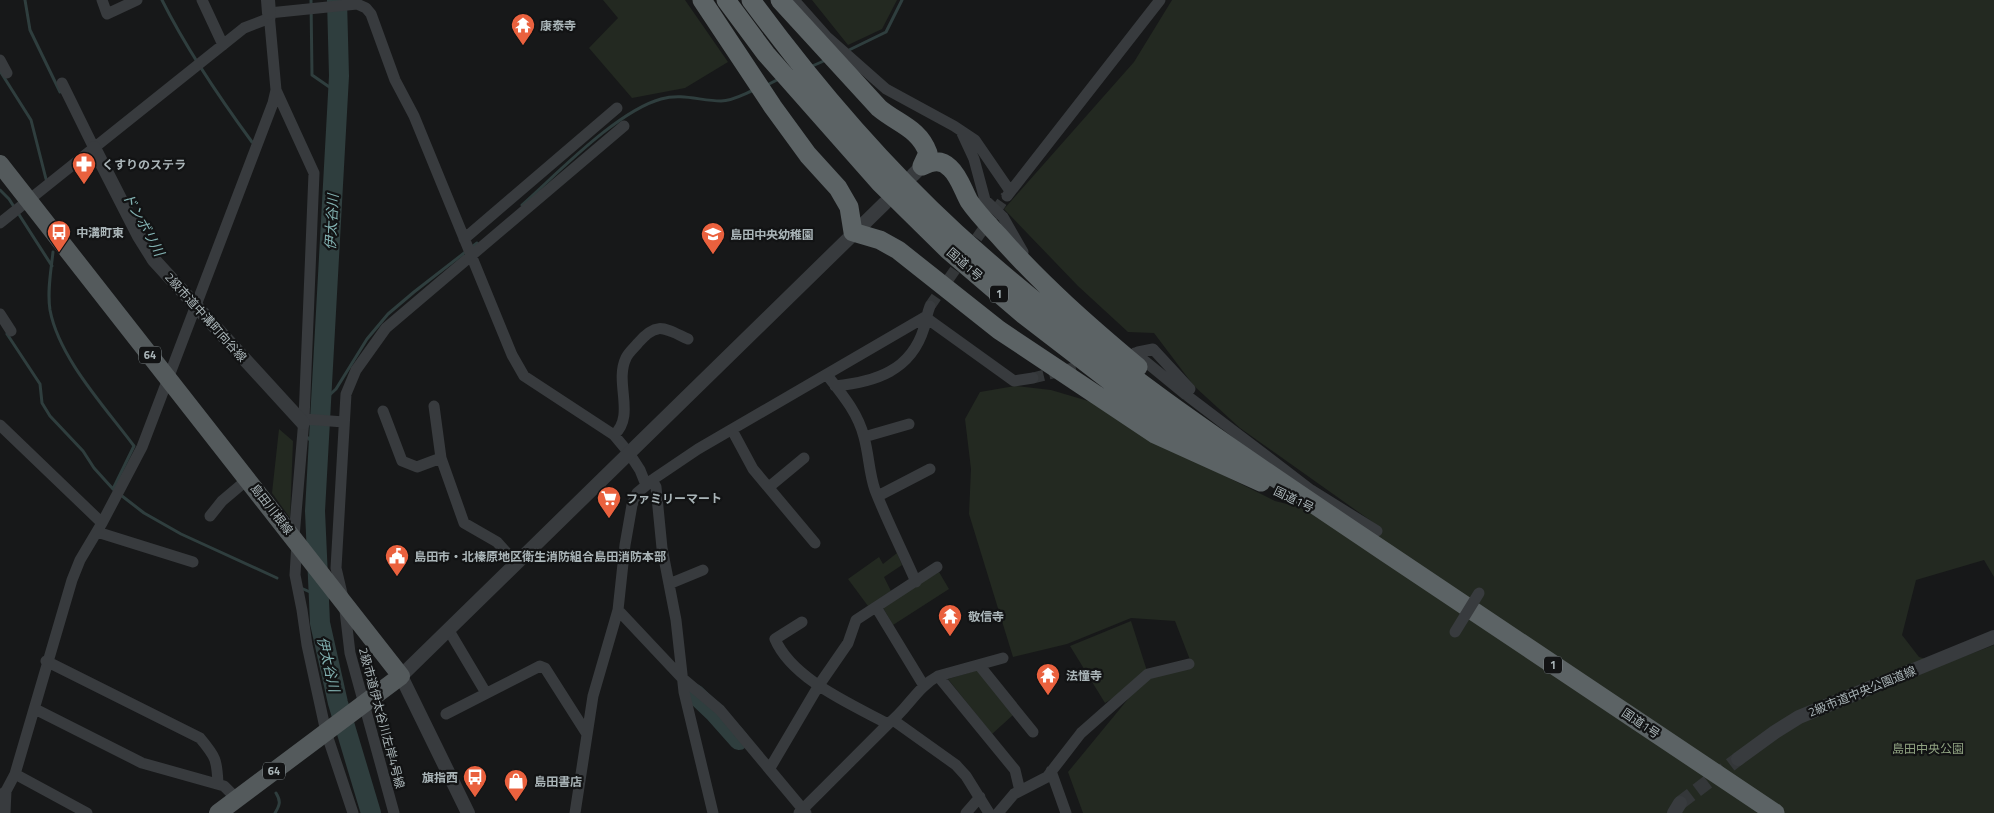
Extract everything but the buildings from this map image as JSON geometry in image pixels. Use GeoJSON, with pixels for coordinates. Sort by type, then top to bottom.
{"type":"FeatureCollection","features":[{"type":"Feature","properties":{"kind":"highway"},"geometry":{"type":"LineString","coordinates":[[702,0],[808,155],[838,188],[849,207],[853,232],[880,240],[898,250],[999,330],[1155,434],[1261,475]]}},
{"type":"Feature","properties":{"kind":"highway","name":"国道1号"},"geometry":{"type":"LineString","coordinates":[[726,0],[766,54],[880,183],[948,250],[1024,315],[1128,395],[1332,517],[1774,813]]}},
{"type":"Feature","properties":{"kind":"highway","name":"国道1号"},"geometry":{"type":"LineString","coordinates":[[751,0],[805,72],[892,170],[955,232],[1066,327],[1261,475]]}},
{"type":"Feature","properties":{"kind":"highway"},"geometry":{"type":"LineString","coordinates":[[780,0],[879,108],[890,117],[914,130],[924,142],[928,153],[918,170],[933,161],[940,161],[950,168],[970,202],[1059,299],[1261,475]]}},
{"type":"Feature","properties":{"kind":"main road","name":"島田川根線"},"geometry":{"type":"LineString","coordinates":[[0,164],[19,208],[168,377],[401,676]]}},
{"type":"Feature","properties":{"kind":"main road","name":"64"},"geometry":{"type":"LineString","coordinates":[[218,813],[401,676]]}},
{"type":"Feature","properties":{"kind":"street"},"geometry":{"type":"LineString","coordinates":[[102,0],[107,14],[137,0]]}},
{"type":"Feature","properties":{"kind":"street"},"geometry":{"type":"LineString","coordinates":[[202,0],[223,45]]}},
{"type":"Feature","properties":{"kind":"street"},"geometry":{"type":"LineString","coordinates":[[794,0],[826,36],[886,88],[975,140],[1008,194],[1160,0]]}},
{"type":"Feature","properties":{"kind":"street"},"geometry":{"type":"LineString","coordinates":[[0,223],[269,10],[356,3],[366,8],[376,24],[394,80],[414,116],[512,355],[524,376],[614,435],[629,453],[649,483],[656,486],[662,548],[676,620],[684,692],[713,813]]}},
{"type":"Feature","properties":{"kind":"street"},"geometry":{"type":"LineString","coordinates":[[269,10],[276,90],[314,173],[304,421],[295,575],[307,645],[353,813]]}},
{"type":"Feature","properties":{"kind":"street"},"geometry":{"type":"LineString","coordinates":[[0,61],[8,73]]}},
{"type":"Feature","properties":{"kind":"street"},"geometry":{"type":"LineString","coordinates":[[62,83],[94,148]]}},
{"type":"Feature","properties":{"kind":"street"},"geometry":{"type":"LineString","coordinates":[[5,813],[3,794],[15,774],[35,709],[46,661],[72,580],[80,560],[100,528],[142,447],[276,90]]}},
{"type":"Feature","properties":{"kind":"street"},"geometry":{"type":"LineString","coordinates":[[464,239],[616,108]]}},
{"type":"Feature","properties":{"kind":"street","name":"2級市道伊太谷川左岸4号線"},"geometry":{"type":"LineString","coordinates":[[394,813],[362,705],[350,654],[344,602],[336,568],[346,394],[355,372],[386,328],[624,126]]}},
{"type":"Feature","properties":{"kind":"street"},"geometry":{"type":"LineString","coordinates":[[961,131],[974,159],[984,200],[1003,217],[1020,248],[1083,310],[1185,394],[1311,490],[1376,531]]}},
{"type":"Feature","properties":{"kind":"street","name":"2級市道中溝町向谷線"},"geometry":{"type":"LineString","coordinates":[[94,148],[139,236],[154,260],[304,421]]}},
{"type":"Feature","properties":{"kind":"street"},"geometry":{"type":"LineString","coordinates":[[468,813],[401,676],[853,232],[885,203]]}},
{"type":"Feature","properties":{"kind":"street"},"geometry":{"type":"LineString","coordinates":[[575,813],[593,696],[618,610],[625,545],[632,505],[637,493],[649,483],[732,430],[827,375],[928,311]]}},
{"type":"Feature","properties":{"kind":"street"},"geometry":{"type":"LineString","coordinates":[[928,311],[1014,382],[1033,378]]}},
{"type":"Feature","properties":{"kind":"street"},"geometry":{"type":"LineString","coordinates":[[835,386],[860,384],[894,371],[909,356],[916,345],[925,328],[928,311]]}},
{"type":"Feature","properties":{"kind":"street"},"geometry":{"type":"LineString","coordinates":[[0,314],[11,330]]}},
{"type":"Feature","properties":{"kind":"street"},"geometry":{"type":"LineString","coordinates":[[614,435],[620,430],[624,419],[622,376],[626,358],[648,332],[656,328],[669,330],[688,339]]}},
{"type":"Feature","properties":{"kind":"street"},"geometry":{"type":"LineString","coordinates":[[1138,352],[1153,349],[1190,389],[1185,394]]}},
{"type":"Feature","properties":{"kind":"street"},"geometry":{"type":"LineString","coordinates":[[827,375],[847,401],[864,437],[870,475],[916,582]]}},
{"type":"Feature","properties":{"kind":"street"},"geometry":{"type":"LineString","coordinates":[[434,406],[442,458],[464,523],[497,542],[516,563]]}},
{"type":"Feature","properties":{"kind":"street"},"geometry":{"type":"LineString","coordinates":[[383,411],[402,461],[418,468],[442,458]]}},
{"type":"Feature","properties":{"kind":"street"},"geometry":{"type":"LineString","coordinates":[[304,421],[344,422]]}},
{"type":"Feature","properties":{"kind":"street"},"geometry":{"type":"LineString","coordinates":[[864,437],[909,424]]}},
{"type":"Feature","properties":{"kind":"street"},"geometry":{"type":"LineString","coordinates":[[0,426],[100,528],[193,562]]}},
{"type":"Feature","properties":{"kind":"street"},"geometry":{"type":"LineString","coordinates":[[732,430],[753,468],[816,543]]}},
{"type":"Feature","properties":{"kind":"street"},"geometry":{"type":"LineString","coordinates":[[769,487],[804,458]]}},
{"type":"Feature","properties":{"kind":"street"},"geometry":{"type":"LineString","coordinates":[[878,496],[930,469]]}},
{"type":"Feature","properties":{"kind":"street"},"geometry":{"type":"LineString","coordinates":[[210,516],[222,501],[248,478]]}},
{"type":"Feature","properties":{"kind":"street"},"geometry":{"type":"LineString","coordinates":[[770,768],[819,685],[848,643],[856,620],[937,567]]}},
{"type":"Feature","properties":{"kind":"street"},"geometry":{"type":"LineString","coordinates":[[669,584],[703,570]]}},
{"type":"Feature","properties":{"kind":"street"},"geometry":{"type":"LineString","coordinates":[[1455,632],[1479,593]]}},
{"type":"Feature","properties":{"kind":"street"},"geometry":{"type":"LineString","coordinates":[[876,607],[924,686]]}},
{"type":"Feature","properties":{"kind":"street"},"geometry":{"type":"LineString","coordinates":[[618,610],[682,678],[720,710],[770,768],[802,812],[924,686],[938,676],[1003,658]]}},
{"type":"Feature","properties":{"kind":"street"},"geometry":{"type":"LineString","coordinates":[[802,622],[775,639],[780,652],[790,663],[819,685],[890,722],[956,765],[966,776],[989,813]]}},
{"type":"Feature","properties":{"kind":"street"},"geometry":{"type":"LineString","coordinates":[[448,629],[486,694]]}},
{"type":"Feature","properties":{"kind":"street","name":"2級市道中央公園道線"},"geometry":{"type":"LineString","coordinates":[[1738,759],[1799,717],[1994,637]]}},
{"type":"Feature","properties":{"kind":"street"},"geometry":{"type":"LineString","coordinates":[[46,661],[200,738],[214,754],[218,784]]}},
{"type":"Feature","properties":{"kind":"street"},"geometry":{"type":"LineString","coordinates":[[998,813],[1014,794],[1047,777],[1081,733],[1148,674],[1189,664]]}},
{"type":"Feature","properties":{"kind":"street"},"geometry":{"type":"LineString","coordinates":[[979,665],[1033,732]]}},
{"type":"Feature","properties":{"kind":"street"},"geometry":{"type":"LineString","coordinates":[[446,714],[540,666],[545,668],[588,734]]}},
{"type":"Feature","properties":{"kind":"street"},"geometry":{"type":"LineString","coordinates":[[938,676],[1015,770],[1020,791]]}},
{"type":"Feature","properties":{"kind":"street"},"geometry":{"type":"LineString","coordinates":[[35,709],[142,763],[224,786],[237,799]]}},
{"type":"Feature","properties":{"kind":"street"},"geometry":{"type":"LineString","coordinates":[[1051,771],[1066,813]]}},
{"type":"Feature","properties":{"kind":"street"},"geometry":{"type":"LineString","coordinates":[[15,774],[87,813]]}},
{"type":"Feature","properties":{"kind":"street"},"geometry":{"type":"LineString","coordinates":[[966,813],[980,797]]}},
{"type":"Feature","properties":{"kind":"green space"},"geometry":{"type":"Polygon","coordinates":[[[603,0],[685,0],[728,62],[685,88],[632,98],[589,48],[618,18],[603,0]]]}},
{"type":"Feature","properties":{"kind":"green space"},"geometry":{"type":"Polygon","coordinates":[[[812,0],[897,0],[882,29],[848,45],[812,0]]]}},
{"type":"Feature","properties":{"kind":"green space","name":"島田中央公園"},"geometry":{"type":"Polygon","coordinates":[[[1172,0],[1994,0],[1994,577],[1984,560],[1916,580],[1902,635],[1919,657],[1944,664],[1994,645],[1994,813],[1083,813],[1068,772],[1147,676],[1105,703],[1070,646],[1131,621],[1148,674],[1192,665],[1175,621],[1131,618],[1067,644],[1013,657],[969,514],[971,469],[965,419],[980,392],[1015,386],[1051,390],[1095,403],[1165,446],[1275,501],[1381,528],[1240,428],[1194,386],[1154,333],[1128,332],[1078,286],[1004,209],[1134,62],[1172,0]]]}},
{"type":"Feature","properties":{"kind":"green space"},"geometry":{"type":"Polygon","coordinates":[[[279,429],[293,441],[290,518],[272,493],[279,429]]]}},
{"type":"Feature","properties":{"kind":"green space"},"geometry":{"type":"Polygon","coordinates":[[[897,553],[902,565],[884,577],[891,591],[868,606],[848,579],[879,557],[883,564],[897,553]]]}},
{"type":"Feature","properties":{"kind":"green space"},"geometry":{"type":"Polygon","coordinates":[[[939,572],[949,589],[893,625],[882,606],[939,572]]]}},
{"type":"Feature","properties":{"kind":"green space"},"geometry":{"type":"Polygon","coordinates":[[[978,670],[1013,715],[992,734],[948,679],[978,670]]]}},
{"type":"Feature","properties":{"kind":"waterway","name":"ドンボリ川"},"geometry":{"type":"LineString","coordinates":[[25,0],[30,30],[60,92]]}},
{"type":"Feature","properties":{"kind":"waterway"},"geometry":{"type":"LineString","coordinates":[[162,0],[204,73],[252,142]]}},
{"type":"Feature","properties":{"kind":"waterway"},"geometry":{"type":"LineString","coordinates":[[311,0],[312,75],[338,93]]}},
{"type":"Feature","properties":{"kind":"waterway","name":"伊太谷川"},"geometry":{"type":"LineString","coordinates":[[337,0],[339,76],[315,511],[320,623],[338,703],[371,813]]}},
{"type":"Feature","properties":{"kind":"waterway"},"geometry":{"type":"LineString","coordinates":[[847,51],[886,32],[902,0]]}},
{"type":"Feature","properties":{"kind":"waterway"},"geometry":{"type":"LineString","coordinates":[[810,67],[826,60]]}},
{"type":"Feature","properties":{"kind":"waterway"},"geometry":{"type":"LineString","coordinates":[[0,71],[31,120],[46,179]]}},
{"type":"Feature","properties":{"kind":"waterway"},"geometry":{"type":"LineString","coordinates":[[767,85],[779,79]]}},
{"type":"Feature","properties":{"kind":"waterway"},"geometry":{"type":"LineString","coordinates":[[522,205],[588,145],[626,116],[644,106],[669,97],[725,101],[754,90]]}},
{"type":"Feature","properties":{"kind":"waterway"},"geometry":{"type":"LineString","coordinates":[[0,190],[9,199],[52,266]]}},
{"type":"Feature","properties":{"kind":"waterway"},"geometry":{"type":"LineString","coordinates":[[321,403],[336,389],[367,339],[388,314],[477,243]]}},
{"type":"Feature","properties":{"kind":"waterway"},"geometry":{"type":"LineString","coordinates":[[53,252],[49,296],[50,310],[55,328],[73,364],[134,446],[113,489]]}},
{"type":"Feature","properties":{"kind":"waterway"},"geometry":{"type":"LineString","coordinates":[[7,334],[40,384],[42,403],[50,416],[83,451],[94,468],[113,489],[144,513],[181,534],[277,578]]}},
{"type":"Feature","properties":{"kind":"waterway","name":"ドンボリ川"},"geometry":{"type":"LineString","coordinates":[[306,436],[318,445]]}},
{"type":"Feature","properties":{"kind":"waterway"},"geometry":{"type":"LineString","coordinates":[[301,588],[319,596]]}},
{"type":"Feature","properties":{"kind":"waterway"},"geometry":{"type":"LineString","coordinates":[[695,694],[739,740]]}},
{"type":"Feature","properties":{"kind":"waterway"},"geometry":{"type":"LineString","coordinates":[[275,813],[279,803],[276,793]]}},
{"type":"Feature","properties":{"kind":"tunnel"},"geometry":{"type":"LineString","coordinates":[[930,306],[1006,196]]}},
{"type":"Feature","properties":{"kind":"tunnel"},"geometry":{"type":"LineString","coordinates":[[1033,378],[1089,364]]}},
{"type":"Feature","properties":{"kind":"tunnel"},"geometry":{"type":"LineString","coordinates":[[1680,803],[1738,759]]}},
{"type":"Feature","properties":{"kind":"place","name":"康泰寺"},"geometry":{"type":"Point","coordinates":[523,46]}},
{"type":"Feature","properties":{"kind":"place","name":"くすりのステラ"},"geometry":{"type":"Point","coordinates":[84,185]}},
{"type":"Feature","properties":{"kind":"place","name":"中溝町東"},"geometry":{"type":"Point","coordinates":[59,253]}},
{"type":"Feature","properties":{"kind":"place","name":"島田中央幼稚園"},"geometry":{"type":"Point","coordinates":[713,255]}},
{"type":"Feature","properties":{"kind":"place","name":"ファミリーマート"},"geometry":{"type":"Point","coordinates":[609,519]}},
{"type":"Feature","properties":{"kind":"place","name":"島田市・北榛原地区衛生消防組合島田消防本部"},"geometry":{"type":"Point","coordinates":[397,577]}},
{"type":"Feature","properties":{"kind":"place","name":"敬信寺"},"geometry":{"type":"Point","coordinates":[950,637]}},
{"type":"Feature","properties":{"kind":"place","name":"法憧寺"},"geometry":{"type":"Point","coordinates":[1048,696]}},
{"type":"Feature","properties":{"kind":"place","name":"旗指西"},"geometry":{"type":"Point","coordinates":[475,798]}},
{"type":"Feature","properties":{"kind":"place","name":"島田書店"},"geometry":{"type":"Point","coordinates":[516,802]}}]}
